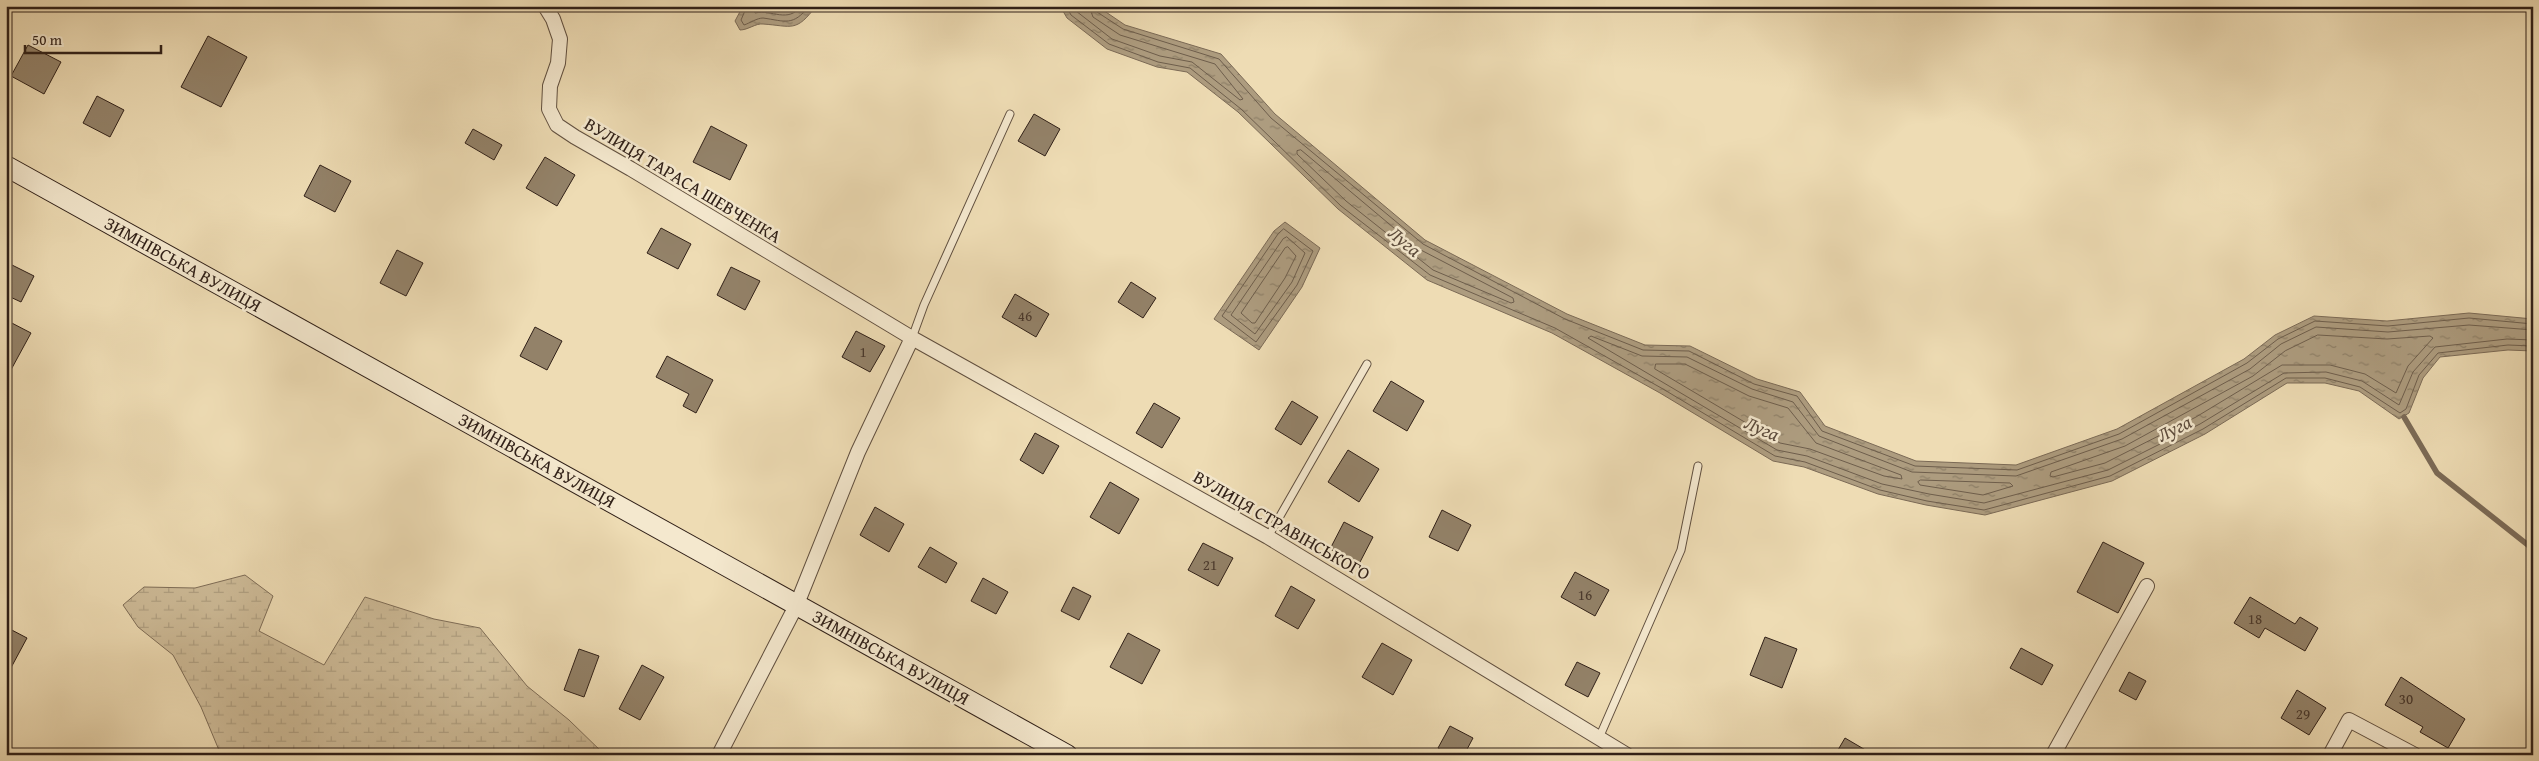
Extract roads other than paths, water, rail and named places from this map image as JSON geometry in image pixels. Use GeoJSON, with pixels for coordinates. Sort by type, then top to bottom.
{"type":"FeatureCollection","features":[{"type":"Feature","properties":{"kind":"main road","name":"ЗИМНІВСЬКА ВУЛИЦЯ"},"geometry":{"type":"LineString","coordinates":[[6,166],[1067,755]]}},
{"type":"Feature","properties":{"kind":"street","name":"ВУЛИЦЯ ТАРАСА ШЕВЧЕНКА"},"geometry":{"type":"LineString","coordinates":[[545,6],[553,18],[560,39],[558,63],[550,86],[550,109],[557,125],[912,338]]}},
{"type":"Feature","properties":{"kind":"street","name":"ВУЛИЦЯ СТРАВІНСЬКОГО"},"geometry":{"type":"LineString","coordinates":[[912,338],[1268,537],[1627,755]]}},
{"type":"Feature","properties":{"kind":"street"},"geometry":{"type":"LineString","coordinates":[[719,755],[797,604],[858,452],[912,338]]}},
{"type":"Feature","properties":{"kind":"street"},"geometry":{"type":"LineString","coordinates":[[2053,755],[2147,586]]}},
{"type":"Feature","properties":{"kind":"street"},"geometry":{"type":"LineString","coordinates":[[2330,755],[2349,720],[2415,755]]}},
{"type":"Feature","properties":{"kind":"lane"},"geometry":{"type":"LineString","coordinates":[[912,338],[924,305],[1010,114]]}},
{"type":"Feature","properties":{"kind":"lane"},"geometry":{"type":"LineString","coordinates":[[1268,537],[1367,364]]}},
{"type":"Feature","properties":{"kind":"lane"},"geometry":{"type":"LineString","coordinates":[[1599,738],[1681,550],[1698,466]]}},
{"type":"Feature","properties":{"kind":"water"},"geometry":{"type":"Polygon","coordinates":[[[743,6],[816,6],[809,15],[793,26],[760,24],[740,30],[735,21],[743,6]]]}},
{"type":"Feature","properties":{"kind":"water","name":"Луга"},"geometry":{"type":"Polygon","coordinates":[[[1060,6],[1097,6],[1125,25],[1221,54],[1275,114],[1425,240],[1567,314],[1645,345],[1690,346],[1757,379],[1800,392],[1825,426],[1916,461],[2016,465],[2117,429],[2244,359],[2275,335],[2314,316],[2387,321],[2469,313],[2533,319],[2533,351],[2508,350],[2440,357],[2423,378],[2409,413],[2399,419],[2359,391],[2325,383],[2287,383],[2205,434],[2112,481],[1985,515],[1926,505],[1878,494],[1804,467],[1773,461],[1660,393],[1552,333],[1427,280],[1338,209],[1238,112],[1187,72],[1157,67],[1107,49],[1067,18],[1060,6]]]}},
{"type":"Feature","properties":{"kind":"water"},"geometry":{"type":"Polygon","coordinates":[[[1285,222],[1320,248],[1302,287],[1259,350],[1214,319],[1274,231],[1285,222]]]}},
{"type":"Feature","properties":{"kind":"waterway"},"geometry":{"type":"LineString","coordinates":[[2404,417],[2437,473],[2533,549]]}}]}
